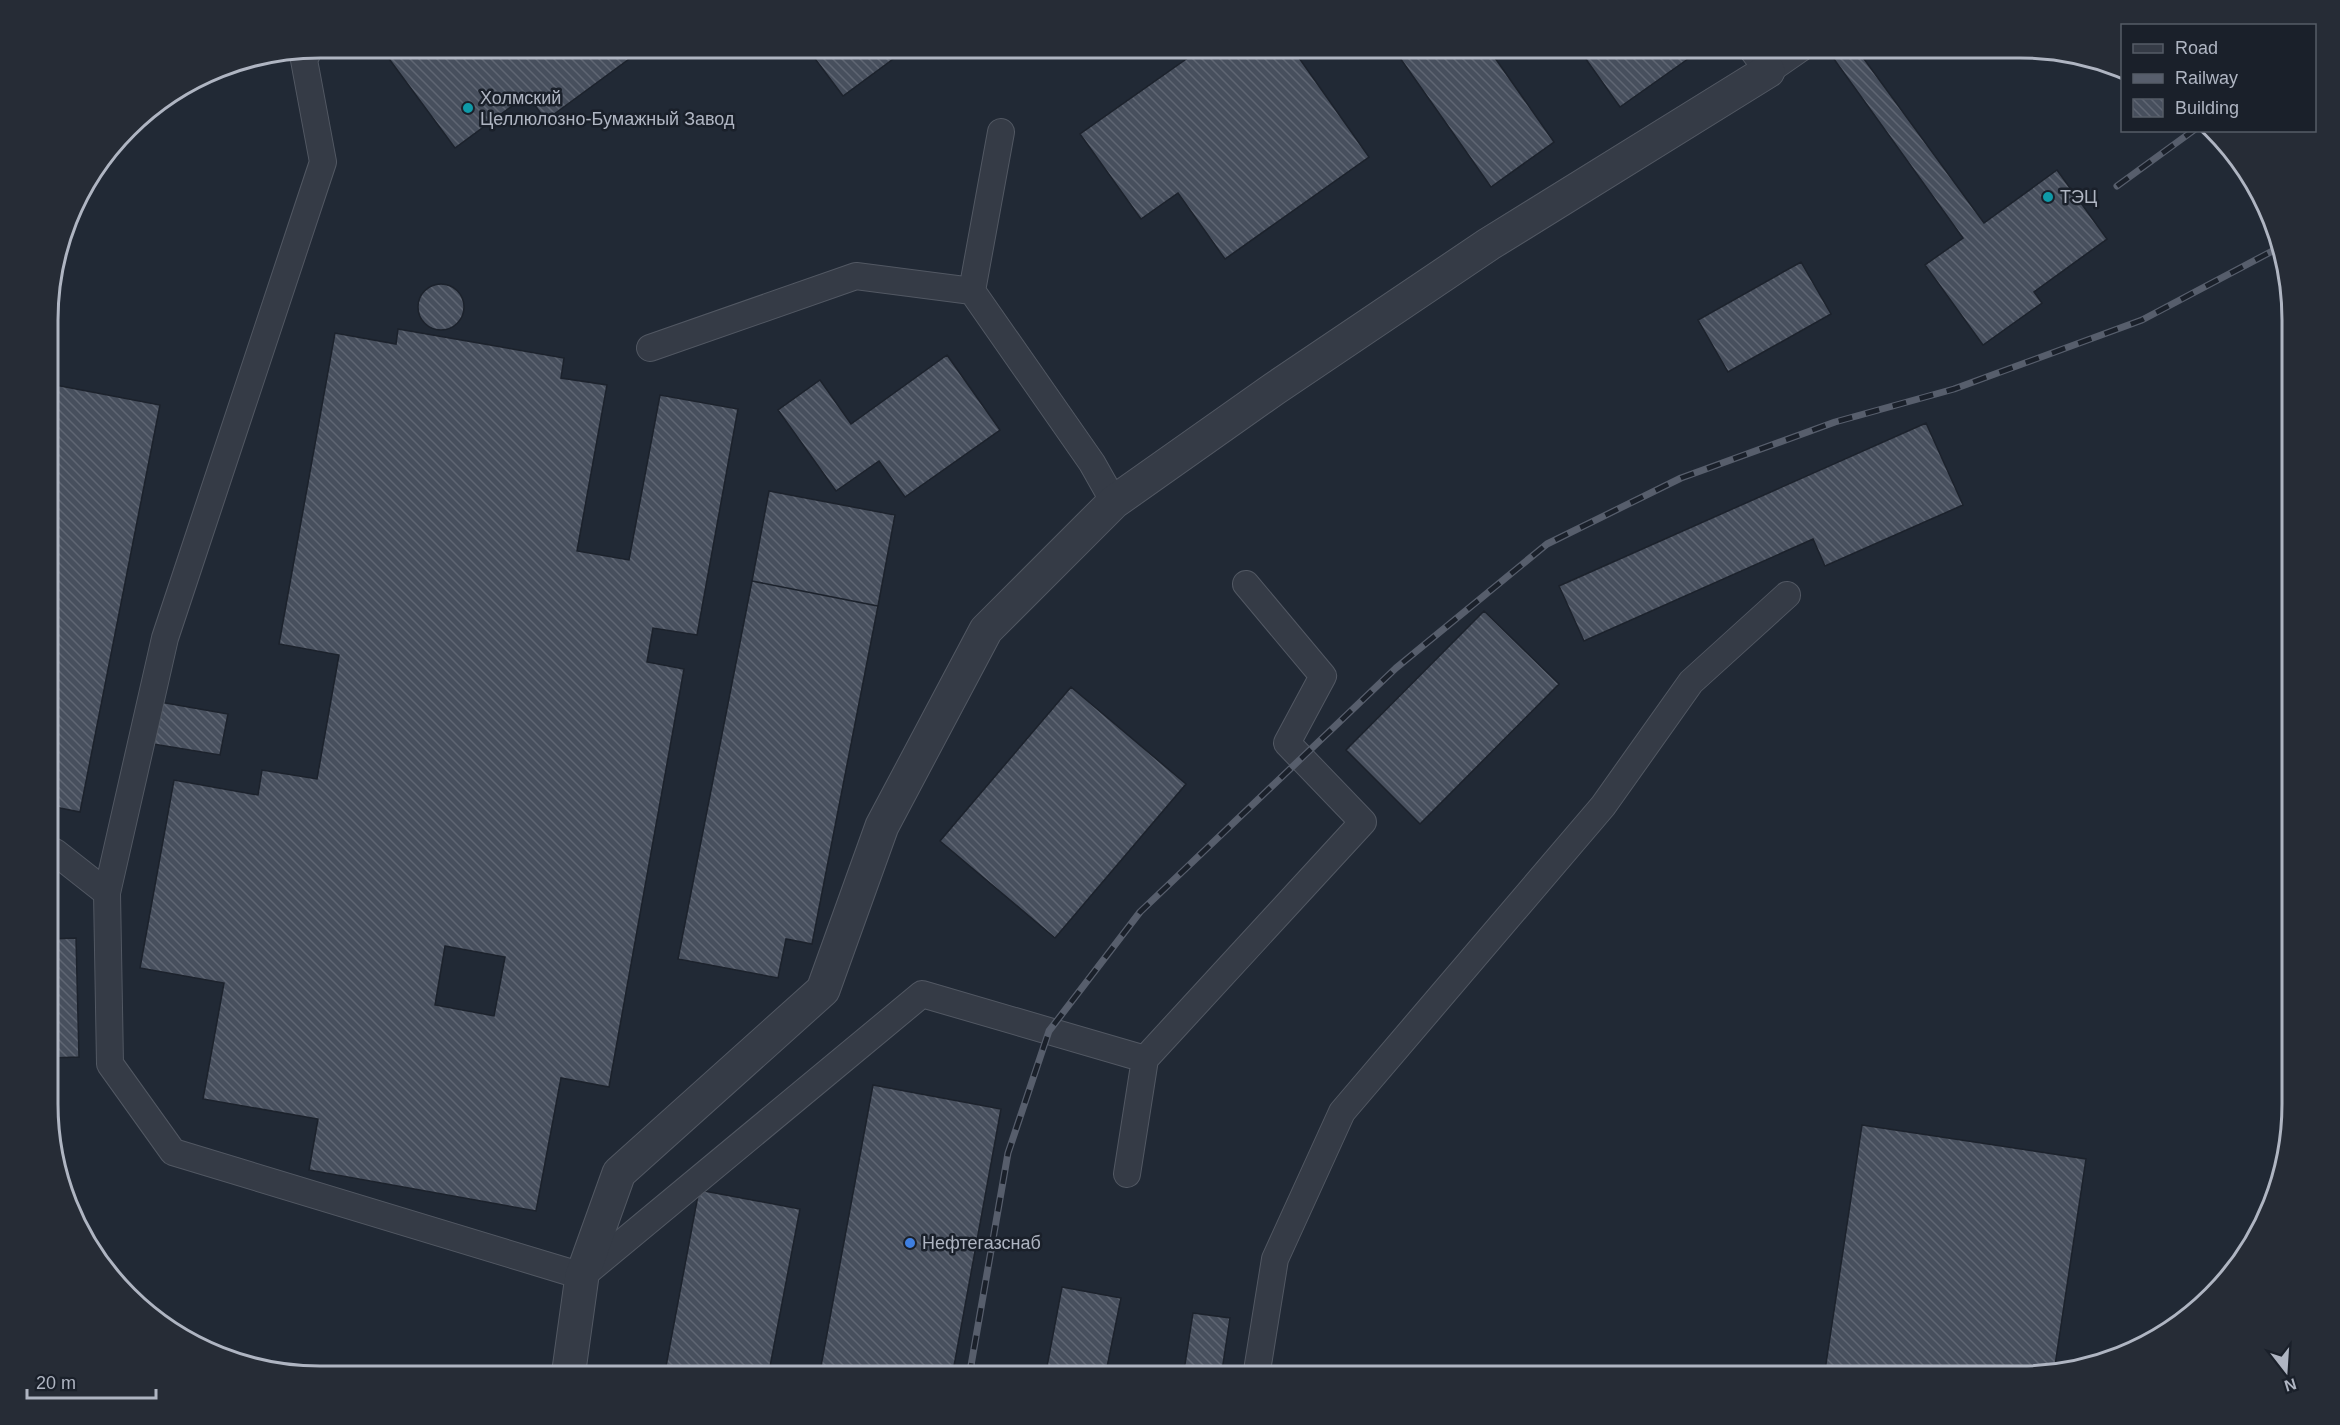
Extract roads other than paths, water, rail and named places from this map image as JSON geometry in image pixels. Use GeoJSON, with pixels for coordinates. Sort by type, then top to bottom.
{"type":"FeatureCollection","features":[{"type":"Feature","properties":{"kind":"street"},"geometry":{"type":"LineString","coordinates":[[570,1366],[582,1276],[619,1173],[822,990],[882,826],[986,630],[1114,502],[1274,389],[1759,60]]}},
{"type":"Feature","properties":{"kind":"lane"},"geometry":{"type":"LineString","coordinates":[[304,59],[324,162],[165,638],[107,893],[110,1064],[173,1152],[582,1276],[922,994],[1145,1059]]}},
{"type":"Feature","properties":{"kind":"lane"},"geometry":{"type":"LineString","coordinates":[[1001,132],[972,291],[1092,464],[1114,502]]}},
{"type":"Feature","properties":{"kind":"lane"},"geometry":{"type":"LineString","coordinates":[[650,348],[856,276],[972,291]]}},
{"type":"Feature","properties":{"kind":"lane"},"geometry":{"type":"LineString","coordinates":[[1127,1174],[1145,1059],[1363,822],[1287,743],[1323,676],[1246,584]]}},
{"type":"Feature","properties":{"kind":"lane"},"geometry":{"type":"LineString","coordinates":[[1258,1366],[1275,1259],[1341,1113],[1603,806],[1691,682],[1787,595]]}},
{"type":"Feature","properties":{"kind":"lane"},"geometry":{"type":"LineString","coordinates":[[58,854],[107,893]]}},
{"type":"Feature","properties":{"kind":"railway"},"geometry":{"type":"LineString","coordinates":[[2117,186],[2191,132]]}},
{"type":"Feature","properties":{"kind":"railway"},"geometry":{"type":"LineString","coordinates":[[971,1366],[1008,1153],[1049,1031],[1140,912],[1396,668],[1547,544],[1681,478],[1835,422],[1954,389],[2142,320],[2273,251]]}},
{"type":"Feature","properties":{"kind":"place","name":"Холмский Целлюлозно-Бумажный Завод"},"geometry":{"type":"Point","coordinates":[468,108]}},
{"type":"Feature","properties":{"kind":"place","name":"ТЭЦ"},"geometry":{"type":"Point","coordinates":[2048,197]}},
{"type":"Feature","properties":{"kind":"place","name":"Нефтегазснаб"},"geometry":{"type":"Point","coordinates":[910,1243]}}]}
